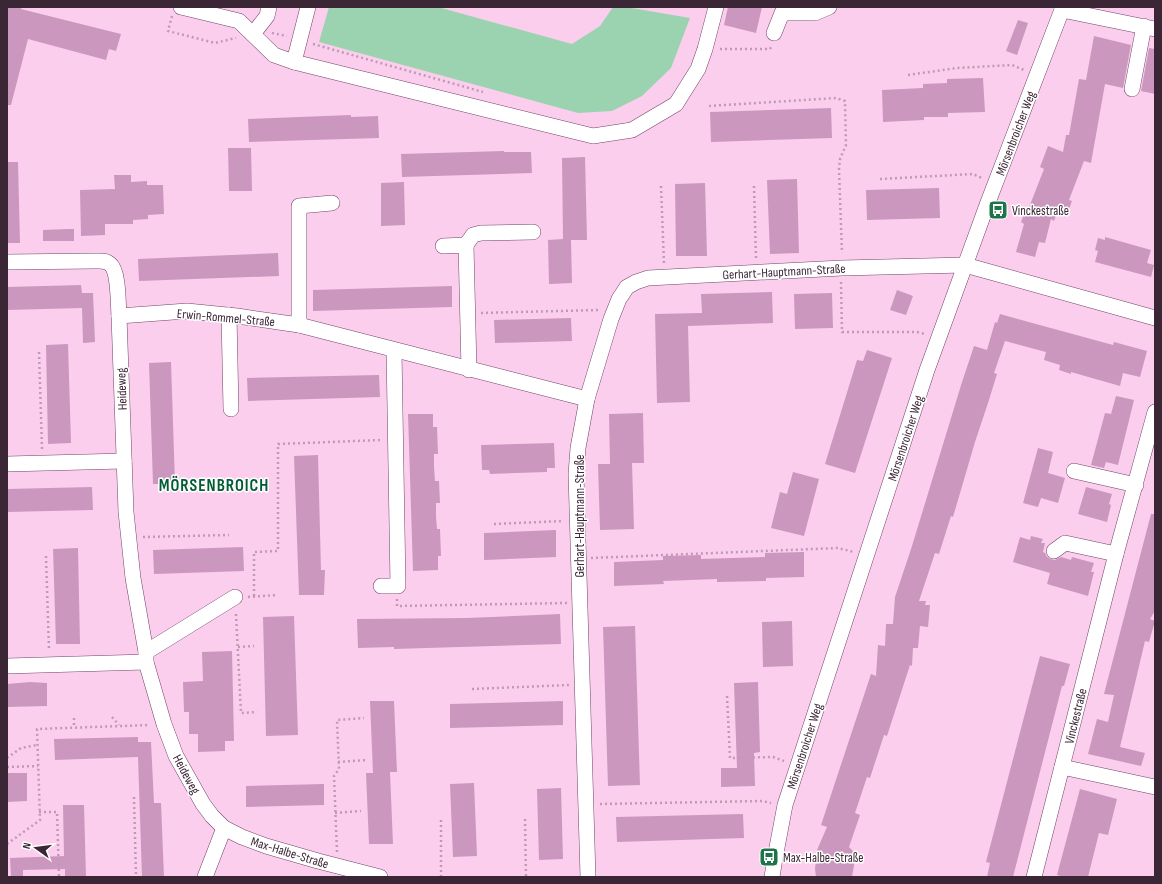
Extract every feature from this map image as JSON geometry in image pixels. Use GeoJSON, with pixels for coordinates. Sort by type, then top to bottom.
{"type":"FeatureCollection","features":[{"type":"Feature","properties":{"kind":"street"},"geometry":{"type":"LineString","coordinates":[[253,34],[266,16],[269,7]]}},
{"type":"Feature","properties":{"kind":"street"},"geometry":{"type":"LineString","coordinates":[[294,62],[308,7]]}},
{"type":"Feature","properties":{"kind":"street"},"geometry":{"type":"LineString","coordinates":[[182,9],[226,12],[239,21],[274,55],[294,62],[593,136],[632,130],[676,104],[698,69],[716,7]]}},
{"type":"Feature","properties":{"kind":"street"},"geometry":{"type":"LineString","coordinates":[[774,33],[782,12],[815,13],[829,7]]}},
{"type":"Feature","properties":{"kind":"street"},"geometry":{"type":"LineString","coordinates":[[1062,8],[1149,28],[1132,89]]}},
{"type":"Feature","properties":{"kind":"street","name":"Mörsenbroicher Weg"},"geometry":{"type":"LineString","coordinates":[[772,877],[786,805],[798,765],[938,339],[1062,8]]}},
{"type":"Feature","properties":{"kind":"street"},"geometry":{"type":"LineString","coordinates":[[299,324],[299,206],[332,203]]}},
{"type":"Feature","properties":{"kind":"street"},"geometry":{"type":"LineString","coordinates":[[469,370],[466,245],[473,235],[481,233],[533,232]]}},
{"type":"Feature","properties":{"kind":"street"},"geometry":{"type":"LineString","coordinates":[[443,246],[466,245]]}},
{"type":"Feature","properties":{"kind":"street"},"geometry":{"type":"LineString","coordinates":[[7,262],[106,261],[111,265],[115,272],[119,316]]}},
{"type":"Feature","properties":{"kind":"street"},"geometry":{"type":"LineString","coordinates":[[965,265],[1155,318]]}},
{"type":"Feature","properties":{"kind":"street","name":"Gerhart-Hauptmann-Straße"},"geometry":{"type":"LineString","coordinates":[[588,877],[576,474],[578,448],[587,399],[614,310],[619,300],[627,288],[636,282],[648,278],[841,268],[965,265]]}},
{"type":"Feature","properties":{"kind":"street","name":"Erwin-Rommel-Straße"},"geometry":{"type":"LineString","coordinates":[[119,316],[187,311],[299,324],[469,370],[587,399]]}},
{"type":"Feature","properties":{"kind":"street"},"geometry":{"type":"LineString","coordinates":[[229,315],[231,408]]}},
{"type":"Feature","properties":{"kind":"street","name":"Heideweg"},"geometry":{"type":"LineString","coordinates":[[119,316],[126,512],[133,578],[146,657],[164,724],[176,756],[203,804],[224,828]]}},
{"type":"Feature","properties":{"kind":"street"},"geometry":{"type":"LineString","coordinates":[[381,586],[398,586],[394,350]]}},
{"type":"Feature","properties":{"kind":"street","name":"Vinckestraße"},"geometry":{"type":"LineString","coordinates":[[1034,877],[1116,554],[1155,412]]}},
{"type":"Feature","properties":{"kind":"street"},"geometry":{"type":"LineString","coordinates":[[7,464],[124,461]]}},
{"type":"Feature","properties":{"kind":"street"},"geometry":{"type":"LineString","coordinates":[[1074,471],[1136,485]]}},
{"type":"Feature","properties":{"kind":"street"},"geometry":{"type":"LineString","coordinates":[[1054,551],[1065,543],[1116,554]]}},
{"type":"Feature","properties":{"kind":"street"},"geometry":{"type":"LineString","coordinates":[[7,666],[50,665],[73,669],[110,668],[146,657],[235,597]]}},
{"type":"Feature","properties":{"kind":"street"},"geometry":{"type":"LineString","coordinates":[[1062,767],[1155,787]]}},
{"type":"Feature","properties":{"kind":"street"},"geometry":{"type":"LineString","coordinates":[[205,877],[224,828]]}},
{"type":"Feature","properties":{"kind":"street","name":"Max-Halbe-Straße"},"geometry":{"type":"LineString","coordinates":[[224,828],[266,846],[380,877]]}},
{"type":"Feature","properties":{"kind":"path"},"geometry":{"type":"LineString","coordinates":[[182,9],[168,31],[215,44],[253,34],[274,33],[489,94]]}},
{"type":"Feature","properties":{"kind":"path"},"geometry":{"type":"LineString","coordinates":[[705,49],[770,49],[774,33]]}},
{"type":"Feature","properties":{"kind":"path"},"geometry":{"type":"LineString","coordinates":[[908,75],[958,68],[1012,65],[1037,76]]}},
{"type":"Feature","properties":{"kind":"path"},"geometry":{"type":"LineString","coordinates":[[709,106],[836,98],[845,101],[846,145],[840,159],[838,169],[842,332],[917,332],[938,339]]}},
{"type":"Feature","properties":{"kind":"path"},"geometry":{"type":"LineString","coordinates":[[880,179],[972,174],[996,183]]}},
{"type":"Feature","properties":{"kind":"path"},"geometry":{"type":"LineString","coordinates":[[661,186],[664,277]]}},
{"type":"Feature","properties":{"kind":"path"},"geometry":{"type":"LineString","coordinates":[[754,186],[756,272]]}},
{"type":"Feature","properties":{"kind":"path"},"geometry":{"type":"LineString","coordinates":[[468,313],[614,310]]}},
{"type":"Feature","properties":{"kind":"path"},"geometry":{"type":"LineString","coordinates":[[39,352],[42,463]]}},
{"type":"Feature","properties":{"kind":"path"},"geometry":{"type":"LineString","coordinates":[[254,596],[254,552],[278,551],[278,444],[396,439]]}},
{"type":"Feature","properties":{"kind":"path"},"geometry":{"type":"LineString","coordinates":[[494,524],[577,520]]}},
{"type":"Feature","properties":{"kind":"path"},"geometry":{"type":"LineString","coordinates":[[129,538],[229,535]]}},
{"type":"Feature","properties":{"kind":"path"},"geometry":{"type":"LineString","coordinates":[[578,559],[838,548],[866,555]]}},
{"type":"Feature","properties":{"kind":"path"},"geometry":{"type":"LineString","coordinates":[[46,556],[50,665]]}},
{"type":"Feature","properties":{"kind":"path"},"geometry":{"type":"LineString","coordinates":[[398,586],[397,606],[580,602]]}},
{"type":"Feature","properties":{"kind":"path"},"geometry":{"type":"LineString","coordinates":[[257,712],[241,713],[235,597],[277,595]]}},
{"type":"Feature","properties":{"kind":"path"},"geometry":{"type":"LineString","coordinates":[[238,647],[254,646]]}},
{"type":"Feature","properties":{"kind":"path"},"geometry":{"type":"LineString","coordinates":[[472,689],[582,684]]}},
{"type":"Feature","properties":{"kind":"path"},"geometry":{"type":"LineString","coordinates":[[727,696],[730,758],[773,757],[798,765]]}},
{"type":"Feature","properties":{"kind":"path"},"geometry":{"type":"LineString","coordinates":[[112,716],[120,726]]}},
{"type":"Feature","properties":{"kind":"path"},"geometry":{"type":"LineString","coordinates":[[74,718],[74,728]]}},
{"type":"Feature","properties":{"kind":"path"},"geometry":{"type":"LineString","coordinates":[[338,866],[334,776],[339,769],[337,720],[364,718]]}},
{"type":"Feature","properties":{"kind":"path"},"geometry":{"type":"LineString","coordinates":[[7,844],[40,820],[37,729],[164,724]]}},
{"type":"Feature","properties":{"kind":"path"},"geometry":{"type":"LineString","coordinates":[[7,758],[21,748],[37,745]]}},
{"type":"Feature","properties":{"kind":"path"},"geometry":{"type":"LineString","coordinates":[[338,762],[367,760]]}},
{"type":"Feature","properties":{"kind":"path"},"geometry":{"type":"LineString","coordinates":[[7,767],[38,766]]}},
{"type":"Feature","properties":{"kind":"path"},"geometry":{"type":"LineString","coordinates":[[134,797],[136,877]]}},
{"type":"Feature","properties":{"kind":"path"},"geometry":{"type":"LineString","coordinates":[[585,805],[762,801],[786,805]]}},
{"type":"Feature","properties":{"kind":"path"},"geometry":{"type":"LineString","coordinates":[[335,813],[361,811]]}},
{"type":"Feature","properties":{"kind":"path"},"geometry":{"type":"LineString","coordinates":[[39,812],[57,812],[59,877]]}},
{"type":"Feature","properties":{"kind":"path"},"geometry":{"type":"LineString","coordinates":[[441,817],[441,877]]}},
{"type":"Feature","properties":{"kind":"path"},"geometry":{"type":"LineString","coordinates":[[525,818],[526,877]]}},
{"type":"Feature","properties":{"kind":"green space"},"geometry":{"type":"Polygon","coordinates":[[[329,7],[438,7],[572,44],[600,26],[613,7],[626,7],[690,18],[671,68],[642,96],[612,111],[578,113],[319,42],[329,7]]]}},
{"type":"Feature","properties":{"kind":"building"},"geometry":{"type":"Polygon","coordinates":[[[7,7],[22,7],[21,9],[121,34],[116,51],[109,49],[106,60],[28,39],[11,105],[7,105],[7,7]]]}},
{"type":"Feature","properties":{"kind":"building"},"geometry":{"type":"Polygon","coordinates":[[[728,7],[762,7],[756,33],[724,25],[728,7]]]}},
{"type":"Feature","properties":{"kind":"building"},"geometry":{"type":"Polygon","coordinates":[[[1018,20],[1028,23],[1017,55],[1006,51],[1018,20]]]}},
{"type":"Feature","properties":{"kind":"building"},"geometry":{"type":"Polygon","coordinates":[[[1094,36],[1131,45],[1123,88],[1105,84],[1091,163],[1084,161],[1069,200],[1072,201],[1067,214],[1058,210],[1054,221],[1051,219],[1045,243],[1039,242],[1035,257],[1016,252],[1024,224],[1021,222],[1026,209],[1028,210],[1044,169],[1040,167],[1048,146],[1063,152],[1066,135],[1069,135],[1079,79],[1086,80],[1094,36]]]}},
{"type":"Feature","properties":{"kind":"building"},"geometry":{"type":"Polygon","coordinates":[[[1149,48],[1155,49],[1155,94],[1141,91],[1149,48]]]}},
{"type":"Feature","properties":{"kind":"building"},"geometry":{"type":"Polygon","coordinates":[[[983,78],[985,112],[948,113],[948,117],[924,117],[924,120],[883,122],[882,90],[923,88],[923,84],[947,83],[947,79],[983,78]]]}},
{"type":"Feature","properties":{"kind":"building"},"geometry":{"type":"Polygon","coordinates":[[[831,108],[832,138],[711,142],[710,112],[831,108]]]}},
{"type":"Feature","properties":{"kind":"building"},"geometry":{"type":"Polygon","coordinates":[[[351,115],[351,117],[378,116],[379,138],[249,142],[248,119],[351,115]]]}},
{"type":"Feature","properties":{"kind":"building"},"geometry":{"type":"Polygon","coordinates":[[[228,148],[251,148],[252,191],[229,191],[228,148]]]}},
{"type":"Feature","properties":{"kind":"building"},"geometry":{"type":"Polygon","coordinates":[[[504,151],[531,152],[532,173],[402,177],[401,154],[504,151]]]}},
{"type":"Feature","properties":{"kind":"building"},"geometry":{"type":"Polygon","coordinates":[[[585,157],[587,240],[571,240],[572,283],[549,284],[548,240],[563,239],[562,158],[585,157]]]}},
{"type":"Feature","properties":{"kind":"building"},"geometry":{"type":"Polygon","coordinates":[[[7,162],[18,162],[20,243],[7,243],[7,162]]]}},
{"type":"Feature","properties":{"kind":"building"},"geometry":{"type":"Polygon","coordinates":[[[114,175],[131,175],[131,182],[147,181],[147,185],[163,185],[164,214],[148,215],[148,219],[133,220],[133,224],[105,224],[105,235],[81,236],[80,190],[115,189],[114,175]]]}},
{"type":"Feature","properties":{"kind":"building"},"geometry":{"type":"Polygon","coordinates":[[[797,179],[799,253],[770,254],[767,180],[797,179]]]}},
{"type":"Feature","properties":{"kind":"building"},"geometry":{"type":"Polygon","coordinates":[[[404,182],[405,225],[381,226],[381,183],[404,182]]]}},
{"type":"Feature","properties":{"kind":"building"},"geometry":{"type":"Polygon","coordinates":[[[705,183],[707,256],[676,256],[675,184],[705,183]]]}},
{"type":"Feature","properties":{"kind":"building"},"geometry":{"type":"Polygon","coordinates":[[[939,188],[940,218],[867,220],[866,190],[939,188]]]}},
{"type":"Feature","properties":{"kind":"building"},"geometry":{"type":"Polygon","coordinates":[[[74,229],[74,241],[43,241],[43,230],[74,229]]]}},
{"type":"Feature","properties":{"kind":"building"},"geometry":{"type":"Polygon","coordinates":[[[1105,237],[1151,250],[1147,263],[1154,265],[1151,277],[1095,262],[1098,251],[1095,250],[1098,238],[1105,240],[1105,237]]]}},
{"type":"Feature","properties":{"kind":"building"},"geometry":{"type":"Polygon","coordinates":[[[278,253],[279,276],[139,281],[138,259],[278,253]]]}},
{"type":"Feature","properties":{"kind":"building"},"geometry":{"type":"Polygon","coordinates":[[[81,285],[82,293],[93,293],[95,342],[83,343],[82,308],[7,310],[7,287],[81,285]]]}},
{"type":"Feature","properties":{"kind":"building"},"geometry":{"type":"Polygon","coordinates":[[[452,286],[452,307],[313,311],[313,290],[452,286]]]}},
{"type":"Feature","properties":{"kind":"building"},"geometry":{"type":"Polygon","coordinates":[[[897,290],[913,296],[906,315],[890,310],[897,290]]]}},
{"type":"Feature","properties":{"kind":"building"},"geometry":{"type":"Polygon","coordinates":[[[772,292],[773,323],[688,326],[690,402],[657,403],[655,314],[702,313],[701,294],[772,292]]]}},
{"type":"Feature","properties":{"kind":"building"},"geometry":{"type":"Polygon","coordinates":[[[832,293],[833,328],[795,329],[794,294],[832,293]]]}},
{"type":"Feature","properties":{"kind":"building"},"geometry":{"type":"Polygon","coordinates":[[[1000,314],[1113,345],[1114,342],[1147,351],[1140,377],[1123,373],[1120,386],[1071,372],[1071,374],[1059,370],[1060,365],[1044,360],[1046,352],[1005,341],[994,373],[997,374],[953,517],[951,516],[939,554],[935,553],[919,601],[926,601],[925,605],[930,605],[928,627],[920,626],[918,648],[913,648],[912,666],[910,665],[887,736],[884,735],[870,778],[867,777],[855,813],[860,815],[849,847],[856,854],[852,877],[816,877],[815,869],[817,850],[827,827],[821,825],[871,674],[876,676],[878,645],[885,646],[886,624],[893,624],[895,597],[962,382],[974,346],[987,350],[995,322],[997,323],[1000,314]]]}},
{"type":"Feature","properties":{"kind":"building"},"geometry":{"type":"Polygon","coordinates":[[[571,318],[572,341],[495,343],[494,320],[571,318]]]}},
{"type":"Feature","properties":{"kind":"building"},"geometry":{"type":"Polygon","coordinates":[[[68,344],[71,443],[48,444],[46,345],[68,344]]]}},
{"type":"Feature","properties":{"kind":"building"},"geometry":{"type":"Polygon","coordinates":[[[867,350],[892,358],[855,473],[825,464],[857,360],[863,361],[867,350]]]}},
{"type":"Feature","properties":{"kind":"building"},"geometry":{"type":"Polygon","coordinates":[[[171,362],[175,484],[153,484],[149,363],[171,362]]]}},
{"type":"Feature","properties":{"kind":"building"},"geometry":{"type":"Polygon","coordinates":[[[379,375],[380,397],[248,401],[247,378],[379,375]]]}},
{"type":"Feature","properties":{"kind":"building"},"geometry":{"type":"Polygon","coordinates":[[[1116,396],[1134,400],[1118,465],[1106,462],[1104,468],[1091,465],[1105,413],[1111,414],[1116,396]]]}},
{"type":"Feature","properties":{"kind":"building"},"geometry":{"type":"Polygon","coordinates":[[[643,413],[644,463],[632,463],[634,529],[600,530],[598,464],[610,464],[609,414],[643,413]]]}},
{"type":"Feature","properties":{"kind":"building"},"geometry":{"type":"Polygon","coordinates":[[[408,414],[433,414],[433,427],[437,427],[438,454],[434,454],[434,467],[435,481],[439,481],[440,503],[436,503],[437,529],[440,529],[441,556],[438,556],[438,570],[413,571],[408,414]]]}},
{"type":"Feature","properties":{"kind":"building"},"geometry":{"type":"Polygon","coordinates":[[[554,443],[555,468],[547,468],[547,472],[490,474],[489,470],[482,470],[481,445],[554,443]]]}},
{"type":"Feature","properties":{"kind":"building"},"geometry":{"type":"Polygon","coordinates":[[[1038,448],[1053,452],[1048,473],[1065,478],[1058,503],[1041,498],[1038,507],[1023,503],[1038,448]]]}},
{"type":"Feature","properties":{"kind":"building"},"geometry":{"type":"Polygon","coordinates":[[[318,455],[321,570],[325,570],[324,595],[299,595],[294,456],[318,455]]]}},
{"type":"Feature","properties":{"kind":"building"},"geometry":{"type":"Polygon","coordinates":[[[793,472],[819,479],[804,536],[771,528],[780,492],[787,494],[793,472]]]}},
{"type":"Feature","properties":{"kind":"building"},"geometry":{"type":"Polygon","coordinates":[[[92,487],[93,510],[7,512],[7,489],[92,487]]]}},
{"type":"Feature","properties":{"kind":"building"},"geometry":{"type":"Polygon","coordinates":[[[1086,487],[1112,494],[1107,522],[1078,514],[1086,487]]]}},
{"type":"Feature","properties":{"kind":"building"},"geometry":{"type":"Polygon","coordinates":[[[1151,514],[1155,514],[1155,611],[1150,619],[1155,621],[1149,642],[1145,641],[1120,747],[1145,753],[1141,766],[1088,754],[1097,719],[1108,722],[1114,695],[1104,694],[1151,514]]]}},
{"type":"Feature","properties":{"kind":"building"},"geometry":{"type":"Polygon","coordinates":[[[556,530],[556,557],[484,560],[484,533],[556,530]]]}},
{"type":"Feature","properties":{"kind":"building"},"geometry":{"type":"Polygon","coordinates":[[[1031,536],[1043,539],[1041,543],[1045,543],[1043,552],[1051,559],[1055,560],[1061,557],[1071,560],[1072,557],[1094,563],[1091,572],[1094,572],[1088,596],[1047,584],[1050,573],[1013,562],[1020,537],[1030,540],[1031,536]]]}},
{"type":"Feature","properties":{"kind":"building"},"geometry":{"type":"Polygon","coordinates":[[[243,547],[244,571],[154,574],[153,550],[243,547]]]}},
{"type":"Feature","properties":{"kind":"building"},"geometry":{"type":"Polygon","coordinates":[[[78,548],[80,644],[56,644],[53,549],[78,548]]]}},
{"type":"Feature","properties":{"kind":"building"},"geometry":{"type":"Polygon","coordinates":[[[804,552],[804,577],[766,578],[766,581],[717,582],[717,579],[663,581],[664,584],[614,586],[614,562],[663,560],[663,556],[701,555],[701,559],[765,557],[765,553],[804,552]]]}},
{"type":"Feature","properties":{"kind":"building"},"geometry":{"type":"Polygon","coordinates":[[[560,614],[561,644],[394,649],[394,647],[358,648],[357,619],[466,618],[560,614]]]}},
{"type":"Feature","properties":{"kind":"building"},"geometry":{"type":"Polygon","coordinates":[[[294,616],[298,735],[266,736],[263,617],[294,616]]]}},
{"type":"Feature","properties":{"kind":"building"},"geometry":{"type":"Polygon","coordinates":[[[792,621],[793,666],[763,667],[762,622],[792,621]]]}},
{"type":"Feature","properties":{"kind":"building"},"geometry":{"type":"Polygon","coordinates":[[[635,626],[640,785],[608,786],[603,627],[635,626]]]}},
{"type":"Feature","properties":{"kind":"building"},"geometry":{"type":"Polygon","coordinates":[[[232,651],[234,741],[225,741],[225,751],[198,752],[198,734],[189,734],[189,712],[184,712],[183,682],[203,681],[202,652],[232,651]]]}},
{"type":"Feature","properties":{"kind":"building"},"geometry":{"type":"Polygon","coordinates":[[[1040,656],[1070,664],[1064,686],[1062,686],[1013,877],[987,877],[990,863],[986,862],[1040,656]]]}},
{"type":"Feature","properties":{"kind":"building"},"geometry":{"type":"Polygon","coordinates":[[[30,682],[47,683],[47,706],[7,707],[7,684],[30,682]]]}},
{"type":"Feature","properties":{"kind":"building"},"geometry":{"type":"Polygon","coordinates":[[[758,682],[760,752],[754,753],[755,786],[721,787],[721,768],[737,768],[734,683],[758,682]]]}},
{"type":"Feature","properties":{"kind":"building"},"geometry":{"type":"Polygon","coordinates":[[[370,701],[394,701],[397,772],[390,772],[393,844],[369,844],[366,773],[373,773],[370,701]]]}},
{"type":"Feature","properties":{"kind":"building"},"geometry":{"type":"Polygon","coordinates":[[[563,701],[563,725],[450,728],[450,704],[563,701]]]}},
{"type":"Feature","properties":{"kind":"building"},"geometry":{"type":"Polygon","coordinates":[[[138,737],[138,742],[151,742],[154,803],[161,803],[164,877],[142,877],[138,757],[55,760],[54,739],[138,737]]]}},
{"type":"Feature","properties":{"kind":"building"},"geometry":{"type":"Polygon","coordinates":[[[7,773],[27,773],[27,801],[7,802],[7,773]]]}},
{"type":"Feature","properties":{"kind":"building"},"geometry":{"type":"Polygon","coordinates":[[[474,783],[477,856],[453,857],[450,784],[474,783]]]}},
{"type":"Feature","properties":{"kind":"building"},"geometry":{"type":"Polygon","coordinates":[[[324,784],[324,805],[246,807],[246,786],[324,784]]]}},
{"type":"Feature","properties":{"kind":"building"},"geometry":{"type":"Polygon","coordinates":[[[561,788],[563,859],[539,860],[537,789],[561,788]]]}},
{"type":"Feature","properties":{"kind":"building"},"geometry":{"type":"Polygon","coordinates":[[[1080,789],[1117,799],[1108,835],[1099,833],[1088,877],[1064,877],[1057,875],[1080,789]]]}},
{"type":"Feature","properties":{"kind":"building"},"geometry":{"type":"Polygon","coordinates":[[[63,805],[84,805],[86,877],[65,877],[65,869],[23,870],[23,877],[11,877],[10,858],[64,856],[63,805]]]}},
{"type":"Feature","properties":{"kind":"building"},"geometry":{"type":"Polygon","coordinates":[[[743,814],[744,838],[617,842],[616,817],[743,814]]]}},
{"type":"Feature","properties":{"kind":"place","name":"Vinckestraße"},"geometry":{"type":"Point","coordinates":[998,210]}},
{"type":"Feature","properties":{"kind":"place","name":"Max-Halbe-Straße"},"geometry":{"type":"Point","coordinates":[769,857]}},
{"type":"Feature","properties":{"kind":"district","name":"MÖRSENBROICH"},"geometry":{"type":"Point","coordinates":[214,485]}}]}
